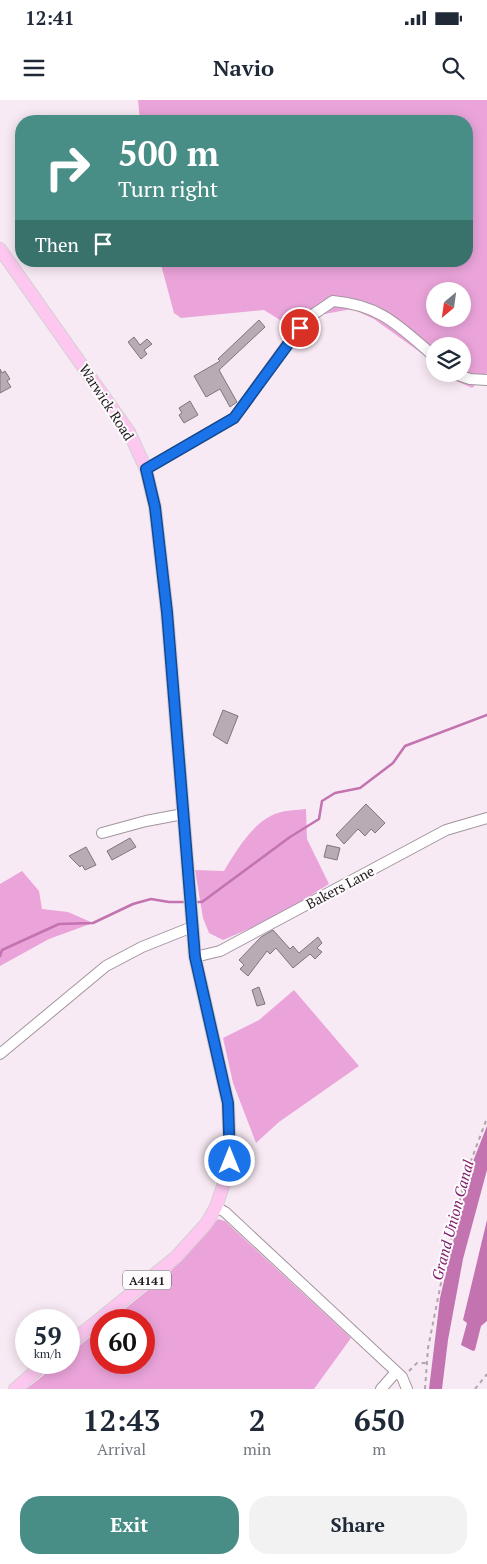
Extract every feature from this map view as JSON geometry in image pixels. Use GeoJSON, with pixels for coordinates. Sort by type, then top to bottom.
{"type":"FeatureCollection","features":[{"type":"Feature","properties":{"kind":"main road","name":"Warwick Road"},"geometry":{"type":"LineString","coordinates":[[0,248],[129,432],[146,469],[155,507],[167,612],[195,957],[228,1103],[230,1150],[228,1171],[216,1207],[194,1239],[176,1258],[80,1335]]}},
{"type":"Feature","properties":{"kind":"main road"},"geometry":{"type":"LineString","coordinates":[[15,1389],[32,1374]]}},
{"type":"Feature","properties":{"kind":"street"},"geometry":{"type":"LineString","coordinates":[[146,469],[234,418],[308,318],[333,301],[352,303],[370,308],[395,322],[426,349]]}},
{"type":"Feature","properties":{"kind":"street"},"geometry":{"type":"LineString","coordinates":[[471,379],[487,380]]}},
{"type":"Feature","properties":{"kind":"street"},"geometry":{"type":"LineString","coordinates":[[102,833],[154,819],[182,814]]}},
{"type":"Feature","properties":{"kind":"street","name":"Bakers Lane"},"geometry":{"type":"LineString","coordinates":[[195,957],[220,951],[446,830],[487,818]]}},
{"type":"Feature","properties":{"kind":"street"},"geometry":{"type":"LineString","coordinates":[[0,1054],[106,966],[142,947],[192,927]]}},
{"type":"Feature","properties":{"kind":"street"},"geometry":{"type":"LineString","coordinates":[[216,1207],[399,1374],[407,1389]]}},
{"type":"Feature","properties":{"kind":"street"},"geometry":{"type":"LineString","coordinates":[[381,1389],[399,1374]]}},
{"type":"Feature","properties":{"kind":"path"},"geometry":{"type":"LineString","coordinates":[[425,1389],[426,1363],[435,1312],[466,1174],[487,1118]]}},
{"type":"Feature","properties":{"kind":"path"},"geometry":{"type":"LineString","coordinates":[[399,1374],[417,1363],[426,1363]]}},
{"type":"Feature","properties":{"kind":"path"},"geometry":{"type":"LineString","coordinates":[[475,1389],[487,1374]]}},
{"type":"Feature","properties":{"kind":"shaded area"},"geometry":{"type":"Polygon","coordinates":[[[138,100],[487,100],[487,373],[472,388],[458,382],[471,382],[471,337],[426,337],[426,357],[374,319],[352,309],[319,315],[301,333],[264,310],[181,318],[174,313],[162,267],[473,267],[473,115],[139,115],[138,100]]]}},
{"type":"Feature","properties":{"kind":"shaded area"},"geometry":{"type":"Polygon","coordinates":[[[306,809],[307,839],[329,884],[276,917],[223,940],[209,933],[203,918],[195,870],[224,871],[234,854],[261,822],[278,813],[306,809]]]}},
{"type":"Feature","properties":{"kind":"shaded area"},"geometry":{"type":"Polygon","coordinates":[[[22,871],[39,891],[42,909],[68,912],[93,923],[49,939],[0,966],[0,884],[22,871]]]}},
{"type":"Feature","properties":{"kind":"shaded area"},"geometry":{"type":"Polygon","coordinates":[[[294,990],[359,1066],[279,1122],[256,1143],[233,1083],[223,1038],[259,1020],[294,990]]]}},
{"type":"Feature","properties":{"kind":"shaded area"},"geometry":{"type":"Polygon","coordinates":[[[487,1126],[487,1170],[463,1259],[448,1340],[442,1389],[429,1389],[440,1298],[470,1169],[487,1126]]]}},
{"type":"Feature","properties":{"kind":"shaded area"},"geometry":{"type":"Polygon","coordinates":[[[218,1219],[225,1221],[351,1338],[314,1389],[26,1389],[45,1374],[80,1374],[80,1345],[90,1337],[90,1374],[155,1374],[155,1309],[125,1309],[170,1272],[218,1219]]]}},
{"type":"Feature","properties":{"kind":"shaded area"},"geometry":{"type":"Polygon","coordinates":[[[487,1220],[487,1321],[481,1326],[475,1350],[473,1351],[461,1345],[467,1323],[463,1320],[487,1220]]]}},
{"type":"Feature","properties":{"kind":"building"},"geometry":{"type":"Polygon","coordinates":[[[259,320],[265,327],[219,370],[237,402],[230,407],[220,389],[206,397],[194,376],[220,361],[218,359],[259,320]]]}},
{"type":"Feature","properties":{"kind":"building"},"geometry":{"type":"Polygon","coordinates":[[[134,337],[140,345],[147,339],[152,344],[144,350],[147,354],[141,359],[128,342],[134,337]]]}},
{"type":"Feature","properties":{"kind":"building"},"geometry":{"type":"Polygon","coordinates":[[[0,369],[2,373],[5,371],[10,379],[7,381],[11,387],[0,393],[0,369]]]}},
{"type":"Feature","properties":{"kind":"building"},"geometry":{"type":"Polygon","coordinates":[[[190,401],[198,415],[184,423],[179,415],[182,413],[179,408],[190,401]]]}},
{"type":"Feature","properties":{"kind":"building"},"geometry":{"type":"Polygon","coordinates":[[[223,710],[238,716],[227,744],[213,735],[223,710]]]}},
{"type":"Feature","properties":{"kind":"building"},"geometry":{"type":"Polygon","coordinates":[[[366,804],[385,823],[375,833],[371,829],[365,836],[358,829],[344,844],[336,835],[366,804]]]}},
{"type":"Feature","properties":{"kind":"building"},"geometry":{"type":"Polygon","coordinates":[[[130,838],[136,847],[112,860],[107,851],[130,838]]]}},
{"type":"Feature","properties":{"kind":"building"},"geometry":{"type":"Polygon","coordinates":[[[327,845],[340,848],[337,860],[324,857],[327,845]]]}},
{"type":"Feature","properties":{"kind":"building"},"geometry":{"type":"Polygon","coordinates":[[[86,847],[96,865],[85,870],[82,865],[80,867],[69,856],[86,847]]]}},
{"type":"Feature","properties":{"kind":"building"},"geometry":{"type":"Polygon","coordinates":[[[273,930],[290,949],[293,946],[299,953],[318,937],[322,943],[317,948],[322,952],[315,959],[310,954],[293,968],[276,948],[270,954],[267,951],[248,976],[240,969],[244,965],[239,960],[261,937],[273,930]]]}},
{"type":"Feature","properties":{"kind":"building"},"geometry":{"type":"Polygon","coordinates":[[[259,987],[265,1004],[257,1006],[252,990],[259,987]]]}},
{"type":"Feature","properties":{"kind":"waterway"},"geometry":{"type":"LineString","coordinates":[[193,902],[202,902],[290,837],[319,819],[322,801],[335,793],[360,788],[393,763],[405,746],[487,715]]}},
{"type":"Feature","properties":{"kind":"waterway"},"geometry":{"type":"LineString","coordinates":[[0,956],[2,950],[59,924],[93,923],[133,904],[151,899],[185,902]]}},
{"type":"Feature","properties":{"kind":"route"},"geometry":{"type":"LineString","coordinates":[[230,1161],[228,1103],[195,957],[177,754],[167,612],[155,507],[146,469],[234,418],[300,328]]}},
{"type":"Feature","properties":{"kind":"water label","name":"Grand Union Canal"},"geometry":{"type":"Point","coordinates":[452,1220]}}]}
